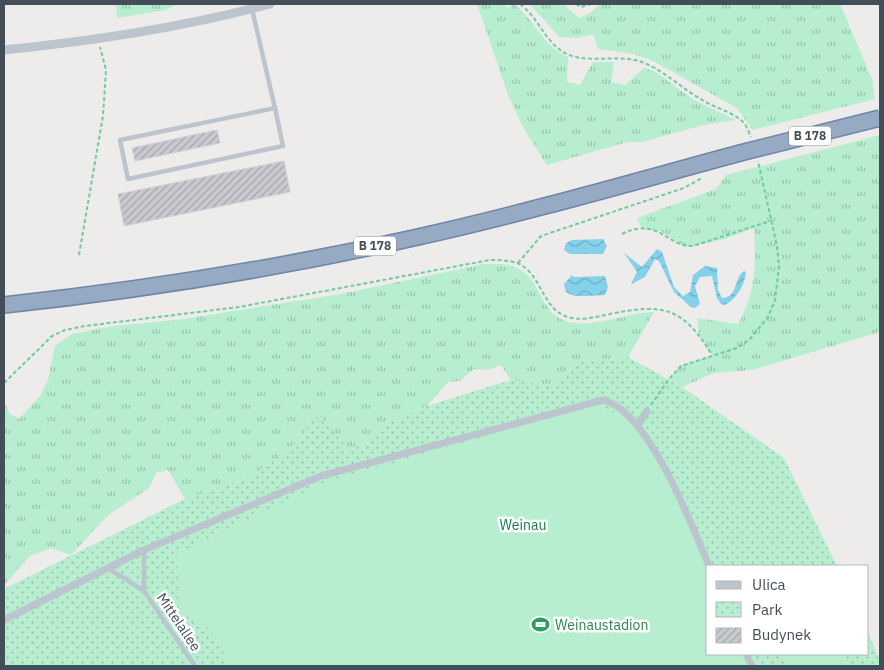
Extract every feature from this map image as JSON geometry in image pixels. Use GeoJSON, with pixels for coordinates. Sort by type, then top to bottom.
{"type":"FeatureCollection","features":[{"type":"Feature","properties":{"kind":"highway","name":"B 178"},"geometry":{"type":"LineString","coordinates":[[4,305],[85,297],[198,280],[409,239],[880,118]]}},
{"type":"Feature","properties":{"kind":"street"},"geometry":{"type":"LineString","coordinates":[[4,50],[99,40],[172,27],[270,4]]}},
{"type":"Feature","properties":{"kind":"street"},"geometry":{"type":"LineString","coordinates":[[4,620],[144,550],[321,476],[603,400],[613,402],[638,425],[661,461],[709,565]]}},
{"type":"Feature","properties":{"kind":"street"},"geometry":{"type":"LineString","coordinates":[[638,425],[647,411]]}},
{"type":"Feature","properties":{"kind":"lane"},"geometry":{"type":"LineString","coordinates":[[252,9],[275,108],[283,146],[128,179],[120,140],[275,108]]}},
{"type":"Feature","properties":{"kind":"lane","name":"Mittelallee"},"geometry":{"type":"LineString","coordinates":[[144,550],[144,591]]}},
{"type":"Feature","properties":{"kind":"lane","name":"Mittelallee"},"geometry":{"type":"LineString","coordinates":[[108,568],[144,591],[195,666]]}},
{"type":"Feature","properties":{"kind":"path"},"geometry":{"type":"LineString","coordinates":[[520,4],[531,12],[555,45],[564,52],[576,57],[637,61],[654,68],[704,101],[732,114],[744,124],[753,142]]}},
{"type":"Feature","properties":{"kind":"path"},"geometry":{"type":"LineString","coordinates":[[576,4],[581,6],[591,4]]}},
{"type":"Feature","properties":{"kind":"path"},"geometry":{"type":"LineString","coordinates":[[79,255],[103,116],[106,70],[99,40]]}},
{"type":"Feature","properties":{"kind":"path"},"geometry":{"type":"LineString","coordinates":[[647,411],[669,379],[681,366],[737,348],[750,339],[768,317],[775,300],[780,266],[759,168]]}},
{"type":"Feature","properties":{"kind":"path"},"geometry":{"type":"LineString","coordinates":[[518,264],[541,236],[684,188],[707,175]]}},
{"type":"Feature","properties":{"kind":"path"},"geometry":{"type":"LineString","coordinates":[[622,234],[630,231],[651,229],[660,231],[686,247],[770,221]]}},
{"type":"Feature","properties":{"kind":"path"},"geometry":{"type":"LineString","coordinates":[[4,383],[52,336],[65,330],[239,307],[378,282],[471,262],[490,260],[518,264],[534,277],[552,307],[567,317],[591,318],[634,309],[660,309],[686,321],[699,334],[712,355]]}},
{"type":"Feature","properties":{"kind":"green space"},"geometry":{"type":"Polygon","coordinates":[[[116,4],[177,4],[166,10],[117,18],[116,4]]]}},
{"type":"Feature","properties":{"kind":"green space"},"geometry":{"type":"Polygon","coordinates":[[[477,4],[505,4],[508,8],[514,4],[545,40],[568,57],[567,82],[580,85],[593,62],[614,62],[611,82],[625,85],[644,68],[656,72],[694,100],[736,120],[703,125],[642,142],[627,142],[547,165],[524,129],[508,95],[477,4]]]}},
{"type":"Feature","properties":{"kind":"green space"},"geometry":{"type":"Polygon","coordinates":[[[530,4],[563,4],[579,18],[590,13],[600,4],[840,4],[872,79],[875,99],[752,130],[737,108],[651,60],[633,54],[598,49],[593,34],[577,38],[559,37],[530,4]]]}},
{"type":"Feature","properties":{"kind":"green space"},"geometry":{"type":"Polygon","coordinates":[[[880,135],[880,332],[752,370],[714,373],[682,387],[669,379],[681,366],[712,355],[699,334],[697,318],[738,324],[748,301],[754,278],[754,228],[725,239],[686,247],[660,231],[642,229],[637,218],[716,189],[726,175],[880,135]]]}},
{"type":"Feature","properties":{"kind":"green space"},"geometry":{"type":"Polygon","coordinates":[[[484,264],[508,265],[523,271],[535,285],[549,309],[563,320],[573,323],[596,322],[654,312],[628,357],[579,362],[555,386],[511,380],[501,365],[488,370],[474,369],[460,381],[448,382],[427,406],[386,424],[374,440],[349,450],[310,420],[304,437],[251,477],[185,499],[168,470],[156,473],[149,488],[108,515],[71,555],[51,548],[30,556],[4,585],[4,402],[10,414],[19,419],[41,395],[48,379],[55,346],[72,334],[113,326],[177,320],[341,294],[484,264]]]}},
{"type":"Feature","properties":{"kind":"green space","name":"Weinau"},"geometry":{"type":"Polygon","coordinates":[[[628,357],[682,387],[784,458],[837,565],[706,565],[706,655],[869,655],[869,634],[880,661],[880,666],[4,666],[4,589],[185,499],[251,477],[304,437],[310,420],[321,417],[349,450],[374,440],[386,424],[427,406],[511,380],[555,386],[579,362],[628,357]]]}},
{"type":"Feature","properties":{"kind":"green space","name":"Weinau"},"geometry":{"type":"Polygon","coordinates":[[[599,404],[635,426],[658,462],[706,567],[706,655],[742,655],[747,666],[231,666],[210,629],[180,612],[177,554],[323,483],[599,404]]]}},
{"type":"Feature","properties":{"kind":"green space"},"geometry":{"type":"Polygon","coordinates":[[[781,655],[845,655],[850,666],[786,666],[781,655]]]}},
{"type":"Feature","properties":{"kind":"water"},"geometry":{"type":"Polygon","coordinates":[[[603,239],[607,246],[603,254],[570,254],[564,250],[566,243],[572,240],[603,239]]]}},
{"type":"Feature","properties":{"kind":"water"},"geometry":{"type":"Polygon","coordinates":[[[657,249],[662,252],[674,287],[683,296],[690,292],[693,275],[705,266],[717,268],[718,290],[722,298],[731,295],[744,271],[746,272],[742,287],[725,305],[721,304],[717,298],[712,276],[700,277],[695,286],[700,304],[695,308],[691,307],[674,292],[659,261],[655,259],[645,277],[631,284],[637,272],[624,253],[642,267],[657,249]]]}},
{"type":"Feature","properties":{"kind":"water"},"geometry":{"type":"Polygon","coordinates":[[[572,275],[574,277],[605,276],[608,287],[605,295],[579,296],[566,292],[564,284],[572,275]]]}},
{"type":"Feature","properties":{"kind":"building"},"geometry":{"type":"Polygon","coordinates":[[[217,130],[220,143],[135,161],[132,148],[217,130]]]}},
{"type":"Feature","properties":{"kind":"building"},"geometry":{"type":"Polygon","coordinates":[[[284,161],[290,192],[124,226],[118,194],[284,161]]]}},
{"type":"Feature","properties":{"kind":"place","name":"Weinaustadion"},"geometry":{"type":"Point","coordinates":[541,625]}}]}
